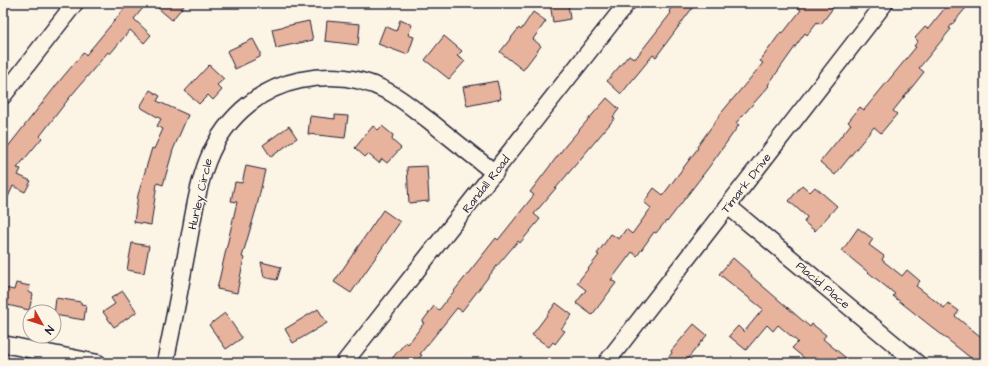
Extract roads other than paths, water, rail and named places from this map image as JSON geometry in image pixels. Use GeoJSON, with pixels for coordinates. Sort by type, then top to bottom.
{"type":"FeatureCollection","features":[{"type":"Feature","properties":{"kind":"street"},"geometry":{"type":"LineString","coordinates":[[3,96],[75,3]]}},
{"type":"Feature","properties":{"kind":"street","name":"Randall Road"},"geometry":{"type":"LineString","coordinates":[[344,363],[495,173],[627,3]]}},
{"type":"Feature","properties":{"kind":"street","name":"Timark Drive"},"geometry":{"type":"LineString","coordinates":[[606,363],[886,3]]}},
{"type":"Feature","properties":{"kind":"street","name":"Hurley Circle"},"geometry":{"type":"LineString","coordinates":[[165,363],[199,188],[208,156],[228,124],[241,110],[272,88],[288,82],[326,77],[343,77],[375,85],[403,100],[495,173]]}},
{"type":"Feature","properties":{"kind":"street","name":"Placid Place"},"geometry":{"type":"LineString","coordinates":[[728,206],[917,363]]}},
{"type":"Feature","properties":{"kind":"street"},"geometry":{"type":"LineString","coordinates":[[3,344],[98,363]]}}]}
